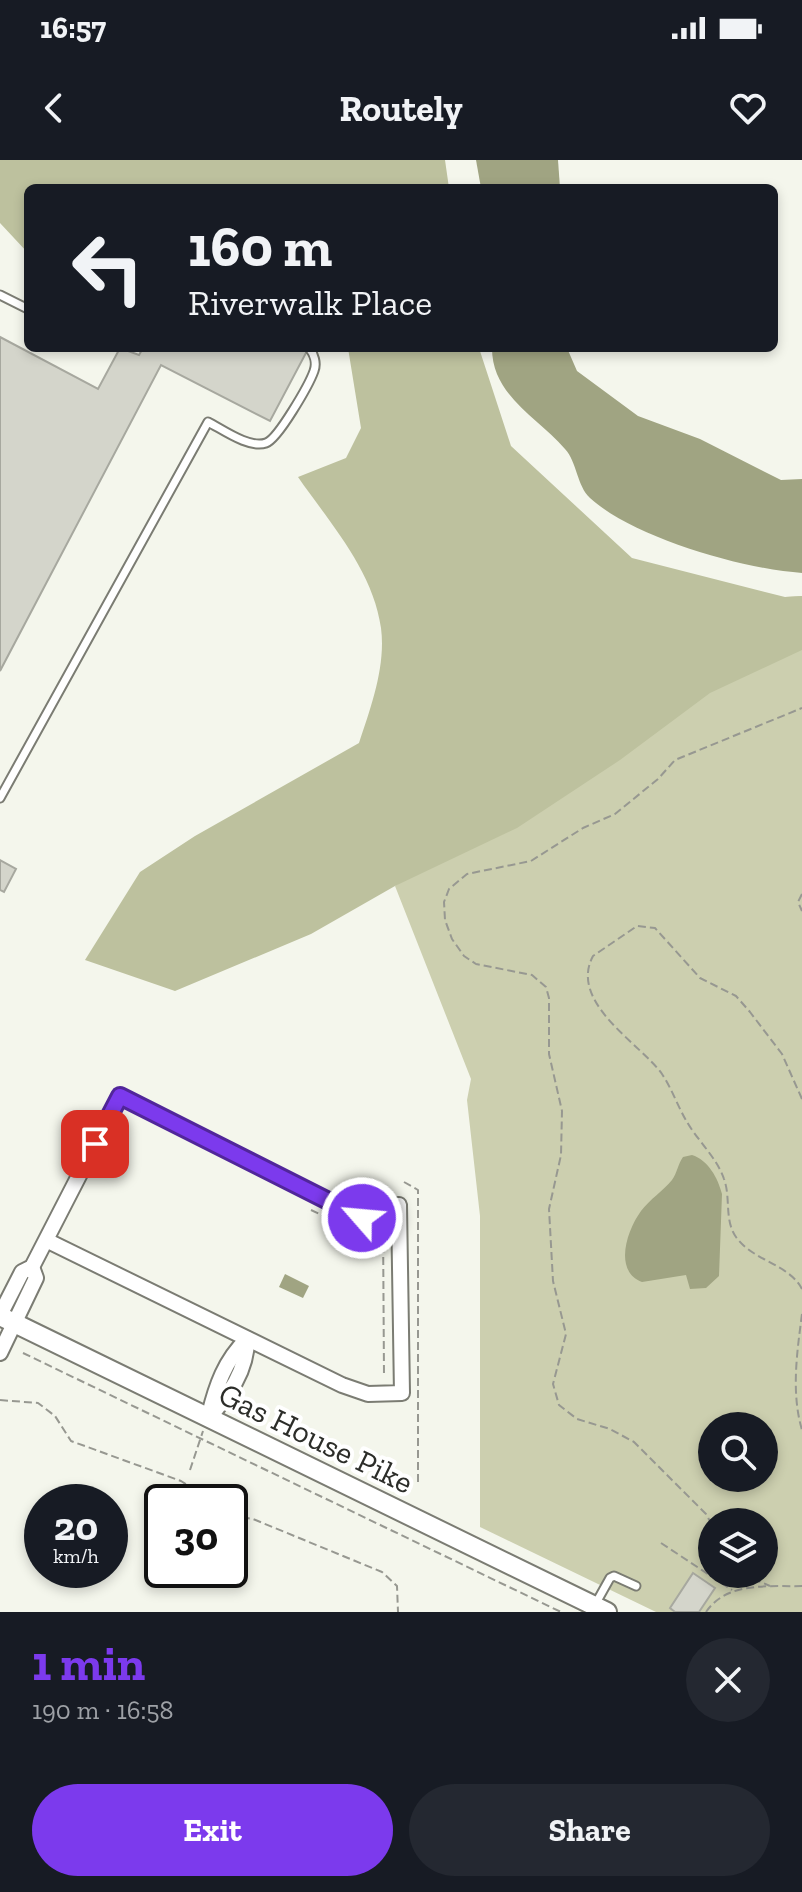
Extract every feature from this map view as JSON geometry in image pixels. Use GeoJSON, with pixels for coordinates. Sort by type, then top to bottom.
{"type":"FeatureCollection","features":[{"type":"Feature","properties":{"kind":"main road","name":"Gas House Pike"},"geometry":{"type":"LineString","coordinates":[[5,1318],[598,1610]]}},
{"type":"Feature","properties":{"kind":"street"},"geometry":{"type":"LineString","coordinates":[[0,1353],[5,1318],[36,1278],[32,1267],[120,1096],[362,1218],[379,1208],[399,1205],[402,1393],[368,1394],[342,1385],[46,1240]]}},
{"type":"Feature","properties":{"kind":"street"},"geometry":{"type":"LineString","coordinates":[[208,1419],[215,1390],[232,1353],[247,1339]]}},
{"type":"Feature","properties":{"kind":"lane"},"geometry":{"type":"LineString","coordinates":[[0,295],[24,307]]}},
{"type":"Feature","properties":{"kind":"lane"},"geometry":{"type":"LineString","coordinates":[[0,798],[208,422],[255,444],[268,443],[278,433],[315,370],[312,352]]}},
{"type":"Feature","properties":{"kind":"lane"},"geometry":{"type":"LineString","coordinates":[[598,1610],[610,1578],[614,1576],[636,1586]]}},
{"type":"Feature","properties":{"kind":"path"},"geometry":{"type":"LineString","coordinates":[[700,1508],[644,1449],[610,1429],[577,1419],[559,1405],[553,1384],[566,1334],[553,1281],[549,1209],[561,1155],[562,1111],[549,1054],[549,998],[546,987],[532,975],[476,964],[464,956],[452,939],[445,920],[444,902],[449,889],[467,874],[531,861],[583,828],[615,814],[658,779],[675,760],[802,708]]}},
{"type":"Feature","properties":{"kind":"path"},"geometry":{"type":"LineString","coordinates":[[802,894],[798,902],[802,911]]}},
{"type":"Feature","properties":{"kind":"path"},"geometry":{"type":"LineString","coordinates":[[802,1099],[782,1054],[750,1012],[736,996],[700,978],[655,928],[637,926],[593,956],[589,976],[607,1021],[661,1072],[686,1120],[723,1175],[729,1225],[734,1235],[763,1261],[794,1278],[802,1289]]}},
{"type":"Feature","properties":{"kind":"path"},"geometry":{"type":"LineString","coordinates":[[404,1182],[418,1190],[418,1482]]}},
{"type":"Feature","properties":{"kind":"path"},"geometry":{"type":"LineString","coordinates":[[311,1210],[383,1244]]}},
{"type":"Feature","properties":{"kind":"path"},"geometry":{"type":"LineString","coordinates":[[383,1216],[384,1376]]}},
{"type":"Feature","properties":{"kind":"path"},"geometry":{"type":"LineString","coordinates":[[802,1314],[797,1356],[798,1415],[802,1430]]}},
{"type":"Feature","properties":{"kind":"path"},"geometry":{"type":"LineString","coordinates":[[23,1353],[561,1612]]}},
{"type":"Feature","properties":{"kind":"path"},"geometry":{"type":"LineString","coordinates":[[0,1400],[38,1403],[55,1416],[71,1441],[186,1484]]}},
{"type":"Feature","properties":{"kind":"path"},"geometry":{"type":"LineString","coordinates":[[190,1470],[208,1419]]}},
{"type":"Feature","properties":{"kind":"path"},"geometry":{"type":"LineString","coordinates":[[248,1519],[382,1572],[397,1586],[398,1612]]}},
{"type":"Feature","properties":{"kind":"path"},"geometry":{"type":"LineString","coordinates":[[661,1543],[733,1591]]}},
{"type":"Feature","properties":{"kind":"path"},"geometry":{"type":"LineString","coordinates":[[778,1587],[802,1586]]}},
{"type":"Feature","properties":{"kind":"path"},"geometry":{"type":"LineString","coordinates":[[706,1612],[718,1598],[733,1591],[764,1588]]}},
{"type":"Feature","properties":{"kind":"shaded area"},"geometry":{"type":"Polygon","coordinates":[[[0,160],[445,160],[448,184],[24,184],[24,249],[0,223],[0,160]]]}},
{"type":"Feature","properties":{"kind":"shaded area"},"geometry":{"type":"Polygon","coordinates":[[[476,160],[558,160],[560,184],[480,184],[476,160]]]}},
{"type":"Feature","properties":{"kind":"shaded area"},"geometry":{"type":"Polygon","coordinates":[[[349,352],[480,352],[511,446],[632,558],[785,597],[802,596],[802,650],[710,693],[620,760],[517,828],[395,886],[311,934],[175,991],[85,960],[140,872],[195,836],[359,743],[376,686],[381,657],[381,628],[369,586],[359,567],[298,477],[346,458],[361,428],[349,352]]]}},
{"type":"Feature","properties":{"kind":"shaded area"},"geometry":{"type":"Polygon","coordinates":[[[492,352],[569,352],[577,371],[638,416],[700,439],[781,480],[802,479],[802,573],[750,565],[690,549],[609,513],[586,493],[565,449],[508,393],[494,365],[492,352]]]}},
{"type":"Feature","properties":{"kind":"shaded area"},"geometry":{"type":"Polygon","coordinates":[[[802,596],[802,1612],[656,1612],[480,1527],[480,1216],[467,1100],[471,1079],[395,886],[785,597],[802,596]]]}},
{"type":"Feature","properties":{"kind":"shaded area"},"geometry":{"type":"Polygon","coordinates":[[[692,1155],[712,1170],[722,1194],[719,1276],[706,1288],[690,1289],[686,1275],[642,1282],[633,1277],[625,1260],[631,1229],[645,1207],[672,1180],[683,1157],[692,1155]]]}},
{"type":"Feature","properties":{"kind":"shaded area"},"geometry":{"type":"Polygon","coordinates":[[[285,1274],[309,1286],[303,1298],[279,1287],[285,1274]]]}},
{"type":"Feature","properties":{"kind":"building"},"geometry":{"type":"Polygon","coordinates":[[[0,337],[98,389],[118,352],[139,355],[141,352],[306,352],[270,421],[161,365],[0,671],[0,337]]]}},
{"type":"Feature","properties":{"kind":"building"},"geometry":{"type":"Polygon","coordinates":[[[0,860],[16,869],[4,892],[0,890],[0,860]]]}},
{"type":"Feature","properties":{"kind":"building"},"geometry":{"type":"Polygon","coordinates":[[[693,1573],[698,1576],[698,1588],[715,1588],[699,1612],[675,1612],[670,1608],[693,1573]]]}},
{"type":"Feature","properties":{"kind":"route"},"geometry":{"type":"LineString","coordinates":[[95,1144],[120,1096],[362,1218]]}}]}
